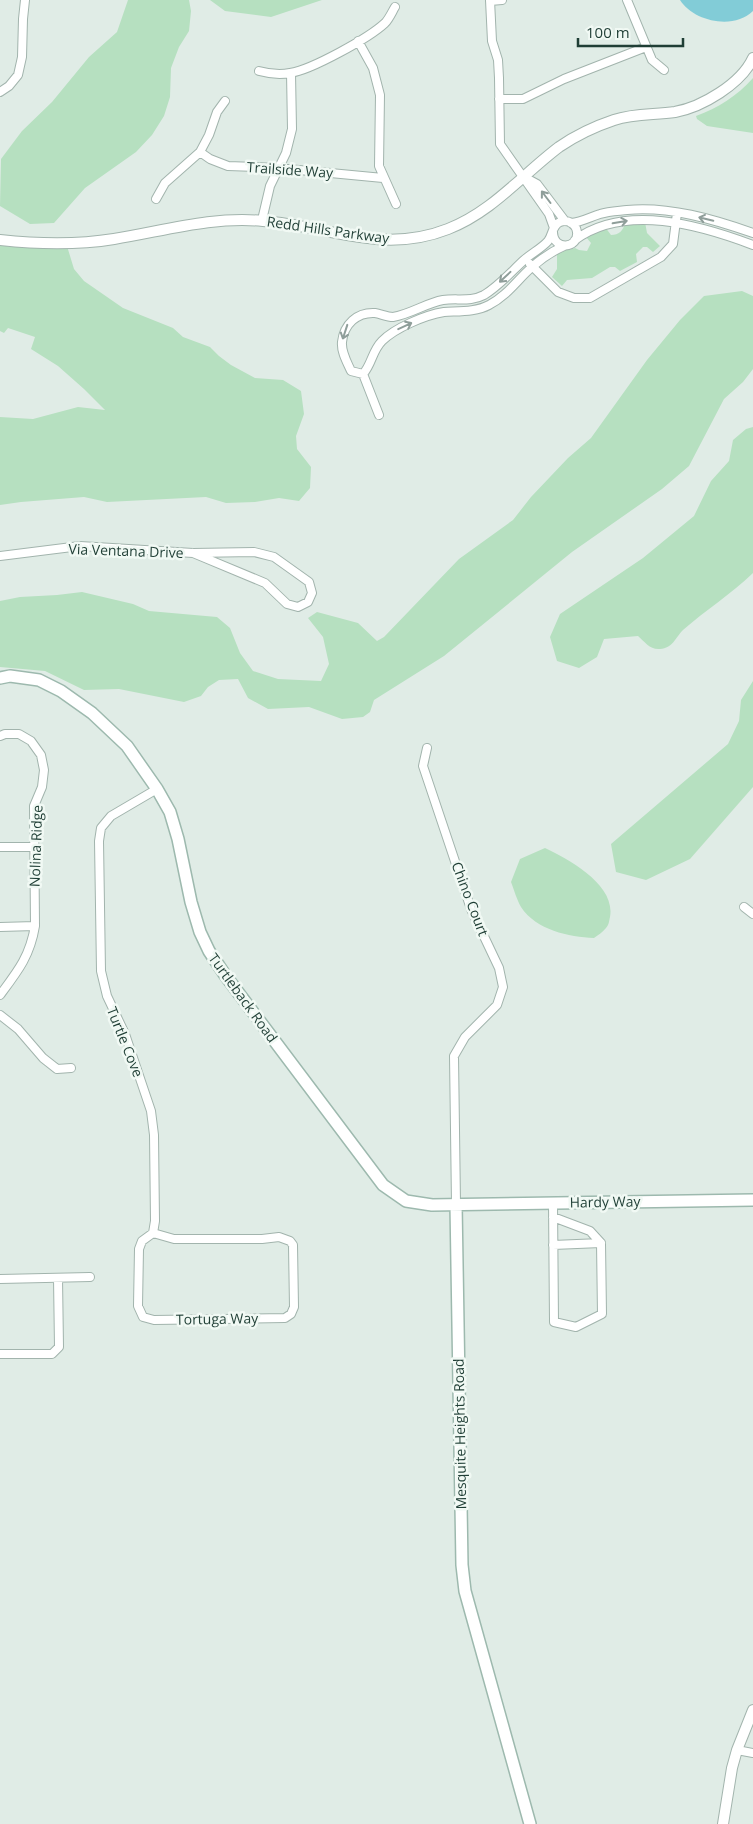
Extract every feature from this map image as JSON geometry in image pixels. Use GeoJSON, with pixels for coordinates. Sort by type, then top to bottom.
{"type":"FeatureCollection","features":[{"type":"Feature","properties":{"kind":"main road","name":"Turtleback Road"},"geometry":{"type":"LineString","coordinates":[[0,678],[10,676],[39,680],[61,691],[92,713],[127,746],[157,789],[170,812],[200,932],[209,951],[225,975],[383,1185],[406,1200],[432,1205],[456,1204]]}},
{"type":"Feature","properties":{"kind":"main road","name":"Hardy Way"},"geometry":{"type":"LineString","coordinates":[[456,1204],[753,1200]]}},
{"type":"Feature","properties":{"kind":"main road","name":"Mesquite Heights Road"},"geometry":{"type":"LineString","coordinates":[[456,1204],[462,1555],[465,1591],[530,1824]]}},
{"type":"Feature","properties":{"kind":"street"},"geometry":{"type":"LineString","coordinates":[[0,92],[9,86],[18,75],[22,57],[22,20],[25,0]]}},
{"type":"Feature","properties":{"kind":"street"},"geometry":{"type":"LineString","coordinates":[[502,0],[490,1],[492,41],[498,60],[500,144],[548,214],[553,236],[557,243],[565,246]]}},
{"type":"Feature","properties":{"kind":"street"},"geometry":{"type":"LineString","coordinates":[[627,0],[652,60],[664,70]]}},
{"type":"Feature","properties":{"kind":"street"},"geometry":{"type":"LineString","coordinates":[[259,71],[273,74],[291,73],[309,68],[358,41],[386,22],[395,7]]}},
{"type":"Feature","properties":{"kind":"street"},"geometry":{"type":"LineString","coordinates":[[358,41],[373,68],[380,95],[380,166],[383,178],[396,204]]}},
{"type":"Feature","properties":{"kind":"street"},"geometry":{"type":"LineString","coordinates":[[499,99],[523,99],[564,79],[646,47]]}},
{"type":"Feature","properties":{"kind":"street","name":"Redd Hills Parkway"},"geometry":{"type":"LineString","coordinates":[[0,240],[69,243],[112,240],[187,224],[233,219],[286,223],[384,241],[426,236],[449,229],[495,202],[560,147],[583,134],[614,120],[644,113],[675,112],[696,106],[716,96],[734,82],[751,63],[753,58]]}},
{"type":"Feature","properties":{"kind":"street"},"geometry":{"type":"LineString","coordinates":[[262,220],[270,186],[286,152],[292,129],[291,73]]}},
{"type":"Feature","properties":{"kind":"street"},"geometry":{"type":"LineString","coordinates":[[156,199],[165,184],[200,152],[209,135],[217,112],[225,101]]}},
{"type":"Feature","properties":{"kind":"street","name":"Trailside Way"},"geometry":{"type":"LineString","coordinates":[[200,152],[228,166],[278,168],[383,178]]}},
{"type":"Feature","properties":{"kind":"street"},"geometry":{"type":"LineString","coordinates":[[524,177],[537,184],[568,222],[574,225],[577,233],[575,240]]}},
{"type":"Feature","properties":{"kind":"street"},"geometry":{"type":"LineString","coordinates":[[363,374],[351,371],[345,358],[342,343],[348,323],[358,315],[375,313],[391,317],[444,300],[469,300],[484,295],[548,241],[559,223],[580,222],[601,214],[627,210],[651,209],[729,225],[753,233]]}},
{"type":"Feature","properties":{"kind":"street"},"geometry":{"type":"LineString","coordinates":[[526,258],[558,292],[574,298],[590,298],[661,257],[673,244],[677,213]]}},
{"type":"Feature","properties":{"kind":"street"},"geometry":{"type":"LineString","coordinates":[[363,374],[368,368],[372,355],[380,342],[393,332],[425,317],[488,306],[500,298],[532,266],[553,251],[569,246],[586,233],[604,225],[620,222],[650,221],[676,223],[708,230],[753,245]]}},
{"type":"Feature","properties":{"kind":"street"},"geometry":{"type":"LineString","coordinates":[[363,374],[379,415]]}},
{"type":"Feature","properties":{"kind":"street","name":"Via Ventana Drive"},"geometry":{"type":"LineString","coordinates":[[0,556],[80,546],[193,553],[254,552],[274,558],[308,582],[312,592],[308,602],[298,607],[287,604],[266,583],[193,553]]}},
{"type":"Feature","properties":{"kind":"street","name":"Nolina Ridge"},"geometry":{"type":"LineString","coordinates":[[0,736],[19,734],[31,741],[41,755],[44,770],[42,787],[34,806],[35,926],[32,944],[23,964],[0,995]]}},
{"type":"Feature","properties":{"kind":"street","name":"Chino Court"},"geometry":{"type":"LineString","coordinates":[[427,748],[423,766],[471,909],[499,968],[503,987],[497,1005],[465,1038]]}},
{"type":"Feature","properties":{"kind":"street","name":"Turtle Cove"},"geometry":{"type":"LineString","coordinates":[[153,1233],[155,1221],[154,1135],[151,1111],[125,1034],[107,996],[101,971],[99,841],[101,828],[111,816],[157,789]]}},
{"type":"Feature","properties":{"kind":"street"},"geometry":{"type":"LineString","coordinates":[[0,847],[34,847]]}},
{"type":"Feature","properties":{"kind":"street"},"geometry":{"type":"LineString","coordinates":[[744,907],[753,914]]}},
{"type":"Feature","properties":{"kind":"street"},"geometry":{"type":"LineString","coordinates":[[0,927],[35,926]]}},
{"type":"Feature","properties":{"kind":"street"},"geometry":{"type":"LineString","coordinates":[[0,1015],[18,1030],[43,1058],[57,1069],[71,1068]]}},
{"type":"Feature","properties":{"kind":"street","name":"Mesquite Heights Road"},"geometry":{"type":"LineString","coordinates":[[456,1204],[454,1056],[465,1038]]}},
{"type":"Feature","properties":{"kind":"street"},"geometry":{"type":"LineString","coordinates":[[553,1203],[553,1217],[553,1245],[554,1322],[576,1327],[602,1314],[602,1243],[590,1231],[553,1217]]}},
{"type":"Feature","properties":{"kind":"street","name":"Tortuga Way"},"geometry":{"type":"LineString","coordinates":[[153,1233],[174,1239],[262,1239],[278,1237],[290,1241],[293,1245],[294,1307],[285,1318],[154,1320],[143,1317],[138,1306],[139,1248],[142,1241],[153,1233]]}},
{"type":"Feature","properties":{"kind":"street"},"geometry":{"type":"LineString","coordinates":[[553,1245],[602,1243]]}},
{"type":"Feature","properties":{"kind":"street"},"geometry":{"type":"LineString","coordinates":[[0,1279],[90,1277]]}},
{"type":"Feature","properties":{"kind":"street"},"geometry":{"type":"LineString","coordinates":[[0,1354],[52,1354],[59,1347],[58,1278]]}},
{"type":"Feature","properties":{"kind":"street"},"geometry":{"type":"LineString","coordinates":[[722,1824],[732,1768],[753,1710]]}},
{"type":"Feature","properties":{"kind":"street"},"geometry":{"type":"LineString","coordinates":[[737,1750],[753,1753]]}},
{"type":"Feature","properties":{"kind":"green space"},"geometry":{"type":"Polygon","coordinates":[[[128,0],[189,0],[191,11],[189,31],[179,47],[171,68],[170,97],[164,116],[152,135],[136,152],[85,188],[54,223],[30,224],[0,206],[1,159],[22,131],[52,102],[89,57],[117,32],[128,0]]]}},
{"type":"Feature","properties":{"kind":"green space"},"geometry":{"type":"Polygon","coordinates":[[[210,0],[322,0],[271,17],[225,11],[210,0]]]}},
{"type":"Feature","properties":{"kind":"green space"},"geometry":{"type":"Polygon","coordinates":[[[753,78],[753,133],[707,126],[697,119],[696,116],[727,101],[753,78]]]}},
{"type":"Feature","properties":{"kind":"green space"},"geometry":{"type":"Polygon","coordinates":[[[645,222],[647,233],[660,246],[653,252],[647,247],[643,247],[636,254],[637,262],[620,271],[615,267],[610,267],[592,278],[567,280],[562,286],[552,277],[557,269],[557,250],[575,248],[587,251],[591,243],[586,237],[605,227],[611,235],[614,235],[620,232],[625,223],[645,222]]]}},
{"type":"Feature","properties":{"kind":"green space"},"geometry":{"type":"Polygon","coordinates":[[[0,245],[13,247],[67,246],[74,269],[84,281],[123,308],[173,328],[183,337],[210,347],[231,365],[255,378],[283,380],[301,391],[304,414],[296,436],[297,449],[311,467],[310,488],[299,501],[279,498],[255,502],[226,503],[206,497],[107,502],[84,497],[0,505],[0,417],[33,419],[78,407],[105,410],[58,366],[31,349],[35,337],[8,328],[4,333],[0,331],[0,245]]]}},
{"type":"Feature","properties":{"kind":"green space"},"geometry":{"type":"Polygon","coordinates":[[[742,291],[753,296],[753,369],[743,382],[724,399],[689,466],[662,489],[572,552],[444,656],[374,700],[370,712],[363,717],[342,719],[309,707],[268,709],[248,698],[238,679],[219,680],[208,687],[201,696],[184,702],[119,689],[84,690],[45,671],[0,667],[0,601],[20,597],[82,592],[133,604],[149,611],[217,617],[230,628],[240,653],[253,671],[278,679],[321,681],[329,664],[323,637],[308,618],[317,612],[358,623],[377,641],[384,637],[459,559],[513,520],[531,497],[568,458],[591,438],[647,360],[680,320],[704,296],[742,291]]]}},
{"type":"Feature","properties":{"kind":"green space"},"geometry":{"type":"Polygon","coordinates":[[[753,427],[753,573],[683,630],[668,647],[653,648],[638,636],[604,639],[597,657],[579,668],[557,661],[550,637],[560,614],[643,558],[694,516],[711,481],[729,461],[733,440],[746,429],[753,427]]]}},
{"type":"Feature","properties":{"kind":"green space"},"geometry":{"type":"Polygon","coordinates":[[[753,681],[753,787],[690,859],[646,880],[616,872],[611,844],[728,744],[739,721],[741,700],[753,681]]]}},
{"type":"Feature","properties":{"kind":"green space"},"geometry":{"type":"Polygon","coordinates":[[[545,848],[567,859],[589,875],[606,894],[610,905],[609,923],[594,938],[564,934],[544,927],[527,915],[521,907],[511,882],[520,859],[545,848]]]}},
{"type":"Feature","properties":{"kind":"water"},"geometry":{"type":"Polygon","coordinates":[[[680,0],[753,0],[753,11],[745,17],[736,20],[715,21],[695,14],[686,8],[680,0]]]}}]}
